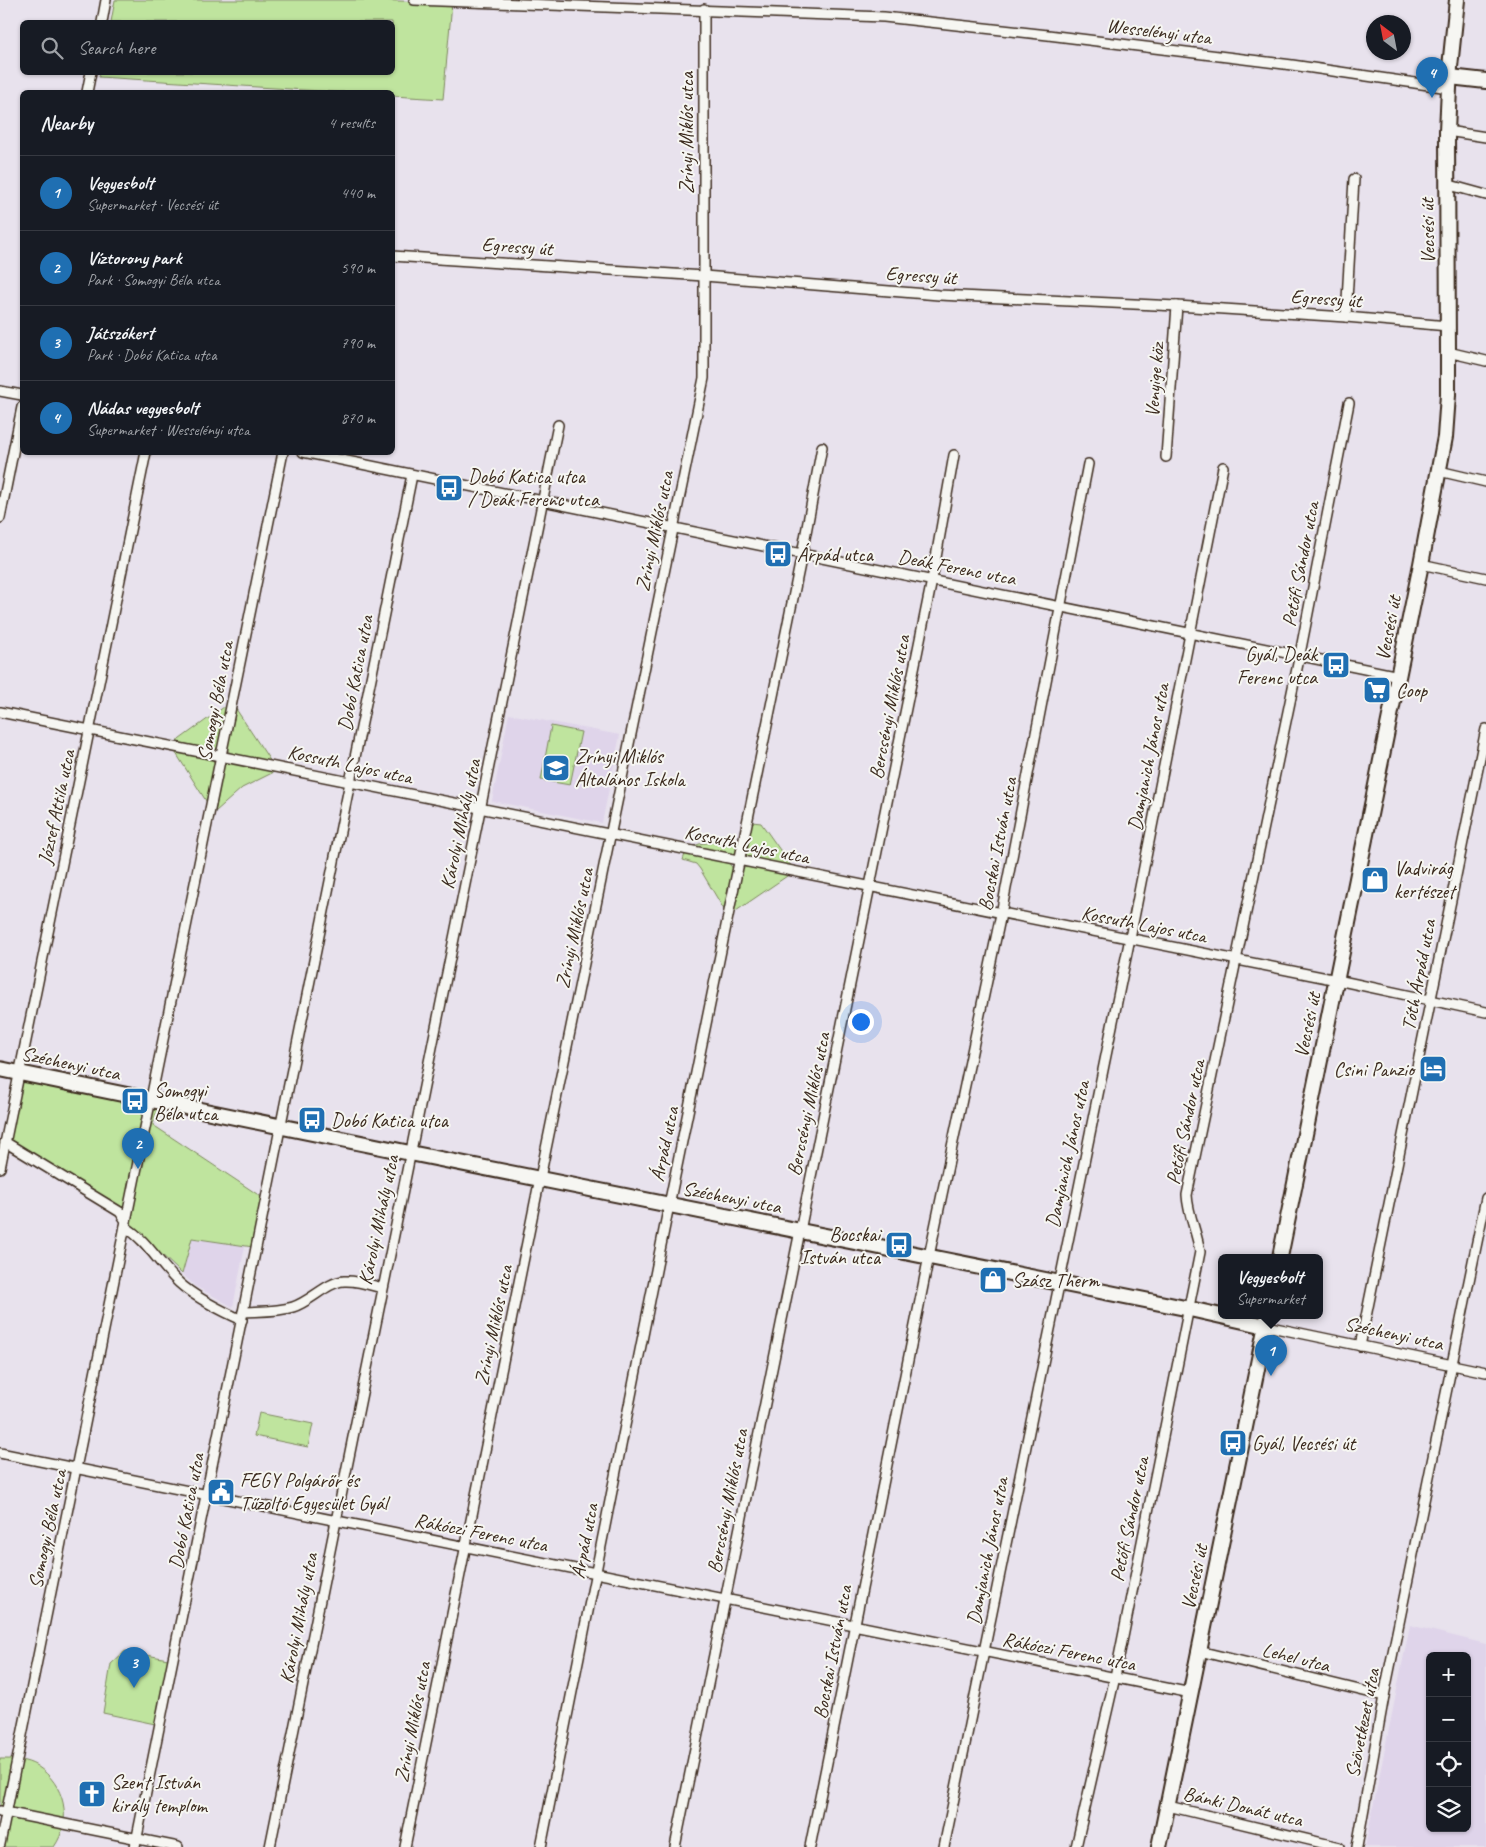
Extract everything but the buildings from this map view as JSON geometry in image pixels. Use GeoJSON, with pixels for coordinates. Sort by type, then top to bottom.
{"type":"FeatureCollection","features":[{"type":"Feature","properties":{"kind":"main road","name":"Vecsési út"},"geometry":{"type":"LineString","coordinates":[[1281,1254],[1440,471],[1447,416],[1447,131],[1457,0]]}},
{"type":"Feature","properties":{"kind":"main road"},"geometry":{"type":"LineString","coordinates":[[1450,82],[1486,81]]}},
{"type":"Feature","properties":{"kind":"main road","name":"Széchenyi utca"},"geometry":{"type":"LineString","coordinates":[[0,1069],[280,1127],[1190,1309],[1218,1313]]}},
{"type":"Feature","properties":{"kind":"main road","name":"Vecsési út"},"geometry":{"type":"LineString","coordinates":[[1159,1847],[1267,1320]]}},
{"type":"Feature","properties":{"kind":"street"},"geometry":{"type":"LineString","coordinates":[[102,20],[106,0]]}},
{"type":"Feature","properties":{"kind":"street","name":"Wesselényi utca"},"geometry":{"type":"LineString","coordinates":[[414,0],[818,13],[903,19],[1450,82]]}},
{"type":"Feature","properties":{"kind":"street","name":"Zrínyi Miklós utca"},"geometry":{"type":"LineString","coordinates":[[405,1847],[704,378],[704,9]]}},
{"type":"Feature","properties":{"kind":"street"},"geometry":{"type":"LineString","coordinates":[[87,90],[90,75]]}},
{"type":"Feature","properties":{"kind":"street"},"geometry":{"type":"LineString","coordinates":[[1447,131],[1486,137]]}},
{"type":"Feature","properties":{"kind":"street"},"geometry":{"type":"LineString","coordinates":[[1346,317],[1354,179]]}},
{"type":"Feature","properties":{"kind":"street"},"geometry":{"type":"LineString","coordinates":[[1446,184],[1486,195]]}},
{"type":"Feature","properties":{"kind":"street","name":"Egressy út"},"geometry":{"type":"LineString","coordinates":[[395,256],[704,276],[939,295],[1177,306],[1448,326]]}},
{"type":"Feature","properties":{"kind":"street","name":"Venyige köz"},"geometry":{"type":"LineString","coordinates":[[1166,457],[1177,306]]}},
{"type":"Feature","properties":{"kind":"street"},"geometry":{"type":"LineString","coordinates":[[1448,352],[1486,361]]}},
{"type":"Feature","properties":{"kind":"street"},"geometry":{"type":"LineString","coordinates":[[0,391],[20,395]]}},
{"type":"Feature","properties":{"kind":"street","name":"Petőfi Sándor utca"},"geometry":{"type":"LineString","coordinates":[[1076,1847],[1114,1677],[1190,1309],[1200,1252],[1199,1242],[1188,1208],[1187,1195],[1300,654],[1349,404]]}},
{"type":"Feature","properties":{"kind":"street"},"geometry":{"type":"LineString","coordinates":[[0,518],[20,417]]}},
{"type":"Feature","properties":{"kind":"street","name":"Károlyi Mihály utca"},"geometry":{"type":"LineString","coordinates":[[270,1847],[558,425]]}},
{"type":"Feature","properties":{"kind":"street","name":"Árpád utca"},"geometry":{"type":"LineString","coordinates":[[541,1847],[822,447]]}},
{"type":"Feature","properties":{"kind":"street","name":"József Attila utca"},"geometry":{"type":"LineString","coordinates":[[0,1168],[145,455]]}},
{"type":"Feature","properties":{"kind":"street","name":"Somogyi Béla utca"},"geometry":{"type":"LineString","coordinates":[[0,1844],[3,1811],[77,1468],[135,1171],[152,1100],[282,455]]}},
{"type":"Feature","properties":{"kind":"street","name":"Deák Ferenc utca"},"geometry":{"type":"LineString","coordinates":[[317,455],[1300,654],[1399,676]]}},
{"type":"Feature","properties":{"kind":"street","name":"Bercsényi Miklós utca"},"geometry":{"type":"LineString","coordinates":[[675,1847],[932,580],[954,455]]}},
{"type":"Feature","properties":{"kind":"street","name":"Bocskai István utca"},"geometry":{"type":"LineString","coordinates":[[810,1847],[929,1256],[1001,914],[1088,464]]}},
{"type":"Feature","properties":{"kind":"street","name":"Damjanich János utca"},"geometry":{"type":"LineString","coordinates":[[944,1847],[1130,938],[1223,468]]}},
{"type":"Feature","properties":{"kind":"street"},"geometry":{"type":"LineString","coordinates":[[1440,471],[1486,482]]}},
{"type":"Feature","properties":{"kind":"street","name":"Dobó Katica utca"},"geometry":{"type":"LineString","coordinates":[[136,1843],[412,475]]}},
{"type":"Feature","properties":{"kind":"street"},"geometry":{"type":"LineString","coordinates":[[1421,564],[1486,578]]}},
{"type":"Feature","properties":{"kind":"street","name":"Kossuth Lajos utca"},"geometry":{"type":"LineString","coordinates":[[0,712],[1001,914],[1130,938],[1486,1012]]}},
{"type":"Feature","properties":{"kind":"street","name":"Tóth Árpád utca"},"geometry":{"type":"LineString","coordinates":[[1360,1346],[1486,729]]}},
{"type":"Feature","properties":{"kind":"street"},"geometry":{"type":"LineString","coordinates":[[5,1142],[120,1212],[125,1222],[184,1287],[220,1310],[242,1316],[292,1308],[308,1301],[332,1285],[344,1281],[360,1282],[382,1288]]}},
{"type":"Feature","properties":{"kind":"street","name":"Szövetkezet utca"},"geometry":{"type":"LineString","coordinates":[[1357,1847],[1384,1696],[1486,1198]]}},
{"type":"Feature","properties":{"kind":"street","name":"Széchenyi utca"},"geometry":{"type":"LineString","coordinates":[[1267,1320],[1360,1346],[1486,1372]]}},
{"type":"Feature","properties":{"kind":"street","name":"Rákóczi Ferenc utca"},"geometry":{"type":"LineString","coordinates":[[0,1453],[1191,1693]]}},
{"type":"Feature","properties":{"kind":"street","name":"Lehel utca"},"geometry":{"type":"LineString","coordinates":[[1199,1651],[1384,1696]]}},
{"type":"Feature","properties":{"kind":"street","name":"Bánki Donát utca"},"geometry":{"type":"LineString","coordinates":[[1168,1806],[1339,1847]]}},
{"type":"Feature","properties":{"kind":"street"},"geometry":{"type":"LineString","coordinates":[[3,1811],[136,1843],[178,1847]]}},
{"type":"Feature","properties":{"kind":"shaded area","name":"Zrínyi Miklós Általános Iskola"},"geometry":{"type":"Polygon","coordinates":[[[509,714],[620,735],[602,823],[492,801],[509,714]]]}},
{"type":"Feature","properties":{"kind":"shaded area"},"geometry":{"type":"Polygon","coordinates":[[[192,1238],[245,1246],[233,1307],[195,1286],[182,1274],[192,1238]]]}},
{"type":"Feature","properties":{"kind":"shaded area"},"geometry":{"type":"Polygon","coordinates":[[[1410,1625],[1486,1644],[1486,1847],[1365,1847],[1410,1625]]]}},
{"type":"Feature","properties":{"kind":"green space"},"geometry":{"type":"Polygon","coordinates":[[[115,0],[374,0],[452,3],[443,99],[395,96],[395,90],[305,90],[99,77],[99,75],[395,75],[395,20],[111,20],[115,0]]]}},
{"type":"Feature","properties":{"kind":"green space"},"geometry":{"type":"Polygon","coordinates":[[[228,704],[220,746],[214,750],[176,742],[228,704]]]}},
{"type":"Feature","properties":{"kind":"green space"},"geometry":{"type":"Polygon","coordinates":[[[236,709],[271,762],[230,753],[227,749],[236,709]]]}},
{"type":"Feature","properties":{"kind":"green space"},"geometry":{"type":"Polygon","coordinates":[[[551,726],[581,732],[570,785],[541,780],[551,726]]]}},
{"type":"Feature","properties":{"kind":"green space"},"geometry":{"type":"Polygon","coordinates":[[[174,750],[211,758],[215,763],[208,804],[174,750]]]}},
{"type":"Feature","properties":{"kind":"green space"},"geometry":{"type":"Polygon","coordinates":[[[228,762],[274,772],[242,788],[215,812],[224,764],[228,762]]]}},
{"type":"Feature","properties":{"kind":"green space"},"geometry":{"type":"Polygon","coordinates":[[[752,822],[761,823],[792,867],[749,858],[746,855],[752,822]]]}},
{"type":"Feature","properties":{"kind":"green space"},"geometry":{"type":"Polygon","coordinates":[[[720,839],[739,844],[738,851],[732,855],[693,847],[700,844],[720,839]]]}},
{"type":"Feature","properties":{"kind":"green space"},"geometry":{"type":"Polygon","coordinates":[[[685,854],[729,863],[733,869],[726,913],[696,864],[683,860],[685,854]]]}},
{"type":"Feature","properties":{"kind":"green space"},"geometry":{"type":"Polygon","coordinates":[[[746,867],[790,874],[733,913],[741,870],[746,867]]]}},
{"type":"Feature","properties":{"kind":"green space"},"geometry":{"type":"Polygon","coordinates":[[[21,1077],[158,1107],[153,1125],[263,1198],[253,1247],[192,1238],[182,1274],[131,1225],[132,1216],[9,1141],[21,1077]]]}},
{"type":"Feature","properties":{"kind":"green space"},"geometry":{"type":"Polygon","coordinates":[[[259,1413],[313,1424],[308,1447],[254,1436],[259,1413]]]}},
{"type":"Feature","properties":{"kind":"green space"},"geometry":{"type":"Polygon","coordinates":[[[125,1651],[168,1659],[155,1724],[103,1713],[111,1664],[125,1651]]]}},
{"type":"Feature","properties":{"kind":"green space"},"geometry":{"type":"Polygon","coordinates":[[[0,1759],[19,1760],[33,1764],[47,1774],[54,1782],[60,1792],[64,1814],[60,1837],[54,1847],[0,1847],[0,1759]]]}},
{"type":"Feature","properties":{"kind":"place","name":"Nádas vegyesbolt"},"geometry":{"type":"Point","coordinates":[1432,98]}},
{"type":"Feature","properties":{"kind":"place","name":"Dobó Katica utca / Deák Ferenc utca"},"geometry":{"type":"Point","coordinates":[449,488]}},
{"type":"Feature","properties":{"kind":"place","name":"Árpád utca"},"geometry":{"type":"Point","coordinates":[778,554]}},
{"type":"Feature","properties":{"kind":"place","name":"Gyál, Deák Ferenc utca"},"geometry":{"type":"Point","coordinates":[1336,665]}},
{"type":"Feature","properties":{"kind":"place","name":"Coop"},"geometry":{"type":"Point","coordinates":[1377,690]}},
{"type":"Feature","properties":{"kind":"place","name":"Zrínyi Miklós Általános Iskola"},"geometry":{"type":"Point","coordinates":[556,768]}},
{"type":"Feature","properties":{"kind":"place","name":"Vadvirág kertészet"},"geometry":{"type":"Point","coordinates":[1375,880]}},
{"type":"Feature","properties":{"kind":"place","name":"Csini Panzio"},"geometry":{"type":"Point","coordinates":[1433,1069]}},
{"type":"Feature","properties":{"kind":"place","name":"Somogyi Béla utca"},"geometry":{"type":"Point","coordinates":[135,1101]}},
{"type":"Feature","properties":{"kind":"place","name":"Dobó Katica utca"},"geometry":{"type":"Point","coordinates":[312,1120]}},
{"type":"Feature","properties":{"kind":"place","name":"Víztorony park"},"geometry":{"type":"Point","coordinates":[138,1169]}},
{"type":"Feature","properties":{"kind":"place","name":"Bocskai István utca"},"geometry":{"type":"Point","coordinates":[899,1245]}},
{"type":"Feature","properties":{"kind":"place","name":"Szász Therm"},"geometry":{"type":"Point","coordinates":[993,1280]}},
{"type":"Feature","properties":{"kind":"place","name":"Vegyesbolt"},"geometry":{"type":"Point","coordinates":[1271,1376]}},
{"type":"Feature","properties":{"kind":"place","name":"Gyál, Vecsési út"},"geometry":{"type":"Point","coordinates":[1233,1443]}},
{"type":"Feature","properties":{"kind":"place","name":"FEGY Polgárőr és Tűzoltó Egyesület Gyál"},"geometry":{"type":"Point","coordinates":[221,1492]}},
{"type":"Feature","properties":{"kind":"place","name":"Játszókert"},"geometry":{"type":"Point","coordinates":[134,1688]}},
{"type":"Feature","properties":{"kind":"place","name":"Szent István király templom"},"geometry":{"type":"Point","coordinates":[92,1794]}}]}
